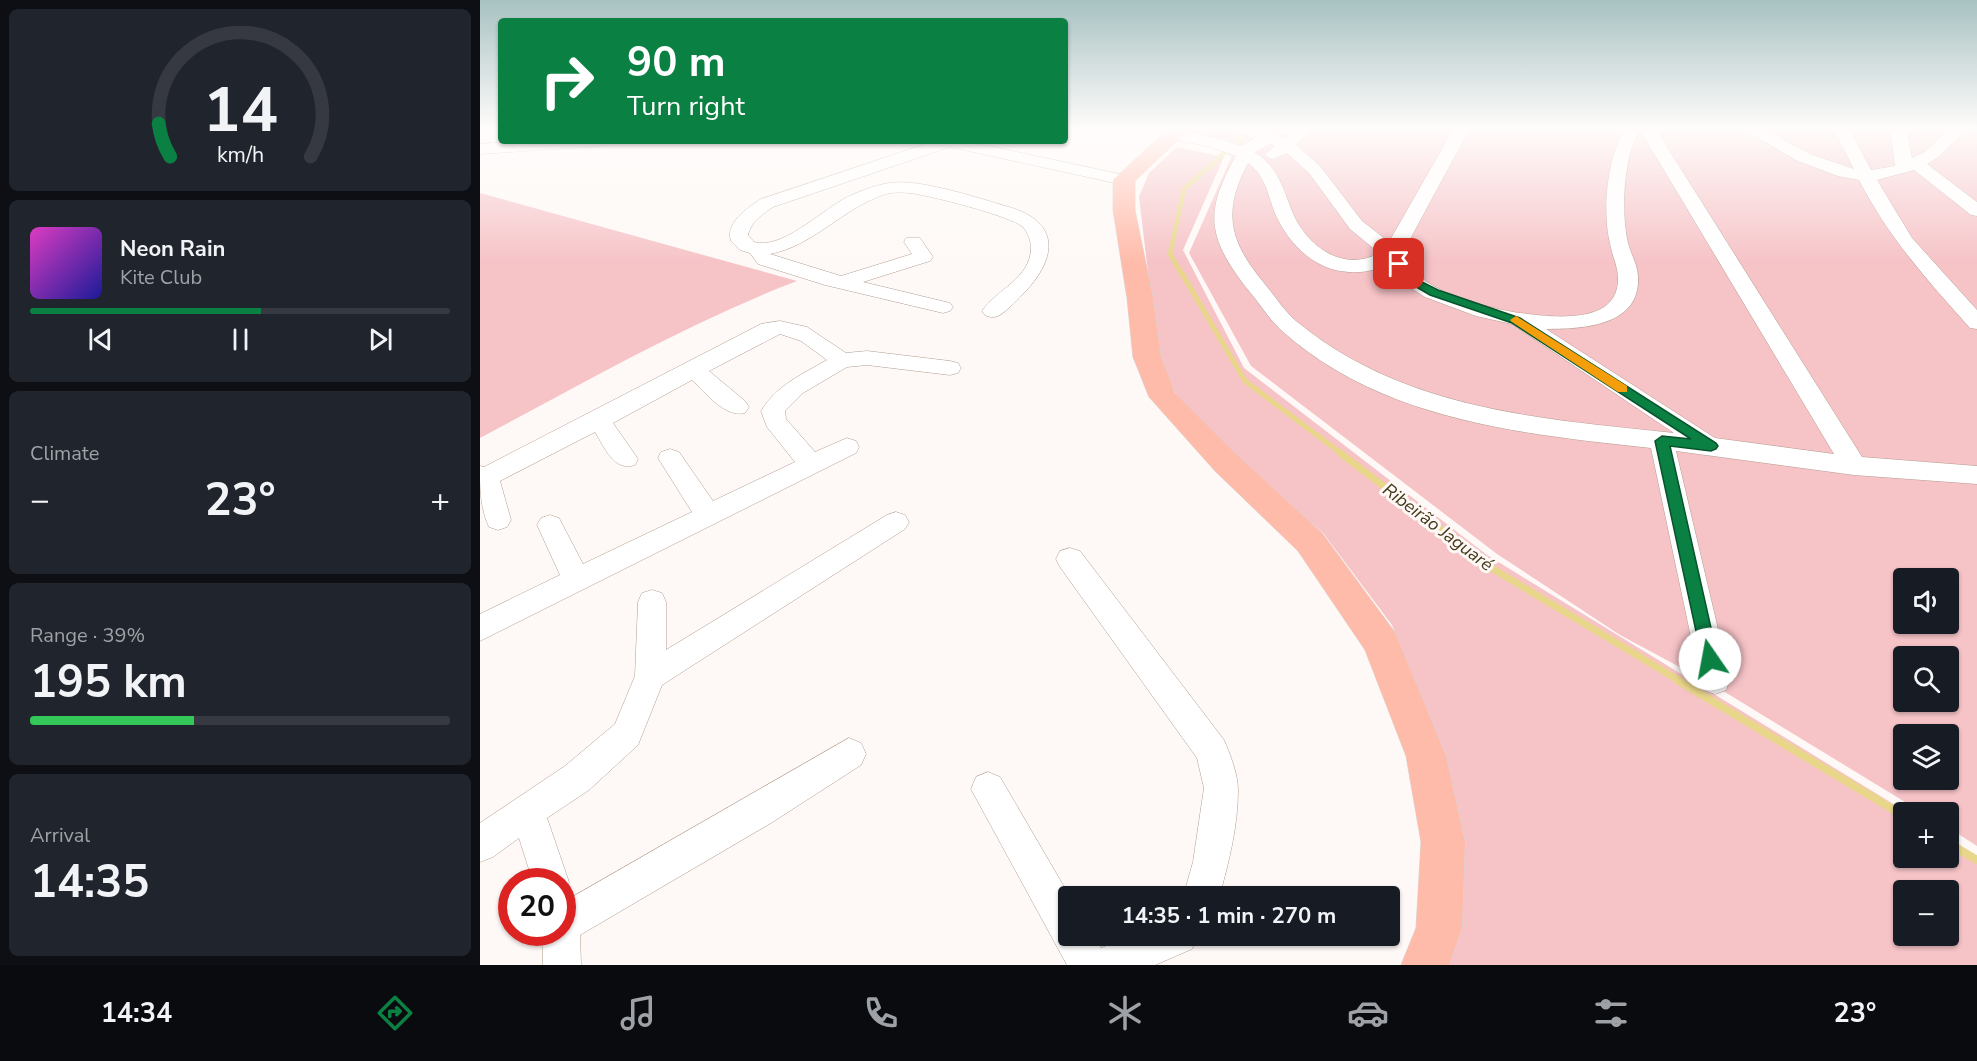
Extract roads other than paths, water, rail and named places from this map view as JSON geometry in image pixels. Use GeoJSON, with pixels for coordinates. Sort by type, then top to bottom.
{"type":"FeatureCollection","features":[{"type":"Feature","properties":{"kind":"main road"},"geometry":{"type":"LineString","coordinates":[[1132,173],[1124,180],[1124,210],[1140,298],[1147,357],[1163,397],[1226,463],[1310,542],[1381,642],[1426,756],[1443,842],[1439,928],[1425,965]]}},
{"type":"Feature","properties":{"kind":"street"},"geometry":{"type":"LineString","coordinates":[[855,173],[767,203],[750,215],[739,234],[741,242],[759,250],[776,248],[867,194],[890,188],[918,189],[1014,216],[1029,223],[1037,236],[1041,250],[1036,266],[1024,284],[992,311]]}},
{"type":"Feature","properties":{"kind":"street"},"geometry":{"type":"LineString","coordinates":[[1091,173],[1124,180]]}},
{"type":"Feature","properties":{"kind":"street"},"geometry":{"type":"LineString","coordinates":[[1234,173],[1222,210],[1222,225],[1246,274],[1287,324],[1327,355],[1384,385],[1458,411],[1530,426],[1711,446],[1854,466],[1977,475]]}},
{"type":"Feature","properties":{"kind":"street"},"geometry":{"type":"LineString","coordinates":[[1268,173],[1274,181],[1286,216],[1295,233],[1317,255],[1338,266],[1359,268],[1372,266],[1392,254],[1437,173]]}},
{"type":"Feature","properties":{"kind":"street"},"geometry":{"type":"LineString","coordinates":[[1316,173],[1356,225],[1392,254],[1415,282],[1434,293],[1516,320],[1574,324],[1598,318],[1614,310],[1627,294],[1629,273],[1619,242],[1615,210],[1619,173]]}},
{"type":"Feature","properties":{"kind":"street"},"geometry":{"type":"LineString","coordinates":[[1675,173],[1854,466]]}},
{"type":"Feature","properties":{"kind":"street"},"geometry":{"type":"LineString","coordinates":[[1859,173],[1895,173]]}},
{"type":"Feature","properties":{"kind":"street"},"geometry":{"type":"LineString","coordinates":[[1920,173],[1977,211]]}},
{"type":"Feature","properties":{"kind":"street"},"geometry":{"type":"LineString","coordinates":[[1867,174],[1877,198],[1908,245],[1977,323]]}},
{"type":"Feature","properties":{"kind":"street"},"geometry":{"type":"LineString","coordinates":[[836,281],[842,282],[923,257],[913,242]]}},
{"type":"Feature","properties":{"kind":"street"},"geometry":{"type":"LineString","coordinates":[[759,250],[761,258],[765,260],[836,281],[943,307]]}},
{"type":"Feature","properties":{"kind":"street"},"geometry":{"type":"LineString","coordinates":[[1516,320],[1711,446]]}},
{"type":"Feature","properties":{"kind":"street"},"geometry":{"type":"LineString","coordinates":[[487,496],[599,420],[769,329],[780,326],[798,329],[842,361]]}},
{"type":"Feature","properties":{"kind":"street"},"geometry":{"type":"LineString","coordinates":[[811,465],[775,421],[773,411],[779,401],[795,388],[842,361],[867,358],[950,368]]}},
{"type":"Feature","properties":{"kind":"street"},"geometry":{"type":"LineString","coordinates":[[693,369],[736,407]]}},
{"type":"Feature","properties":{"kind":"street"},"geometry":{"type":"LineString","coordinates":[[599,420],[626,459]]}},
{"type":"Feature","properties":{"kind":"street"},"geometry":{"type":"LineString","coordinates":[[1662,441],[1715,680]]}},
{"type":"Feature","properties":{"kind":"street"},"geometry":{"type":"LineString","coordinates":[[480,628],[847,447]]}},
{"type":"Feature","properties":{"kind":"street"},"geometry":{"type":"LineString","coordinates":[[670,458],[709,516]]}},
{"type":"Feature","properties":{"kind":"street"},"geometry":{"type":"LineString","coordinates":[[650,676],[896,522]]}},
{"type":"Feature","properties":{"kind":"street"},"geometry":{"type":"LineString","coordinates":[[550,525],[577,581]]}},
{"type":"Feature","properties":{"kind":"street"},"geometry":{"type":"LineString","coordinates":[[1070,559],[1212,751],[1221,788],[1211,862],[1204,886]]}},
{"type":"Feature","properties":{"kind":"street"},"geometry":{"type":"LineString","coordinates":[[480,843],[577,778],[627,734],[650,676],[652,602]]}},
{"type":"Feature","properties":{"kind":"street"},"geometry":{"type":"LineString","coordinates":[[576,916],[759,811],[849,754]]}},
{"type":"Feature","properties":{"kind":"street"},"geometry":{"type":"LineString","coordinates":[[988,789],[1058,912]]}},
{"type":"Feature","properties":{"kind":"street"},"geometry":{"type":"LineString","coordinates":[[528,812],[546,868]]}},
{"type":"Feature","properties":{"kind":"street"},"geometry":{"type":"LineString","coordinates":[[561,946],[562,965]]}},
{"type":"Feature","properties":{"kind":"street"},"geometry":{"type":"LineString","coordinates":[[1078,946],[1089,965]]}},
{"type":"Feature","properties":{"kind":"street"},"geometry":{"type":"LineString","coordinates":[[1108,965],[1155,946]]}},
{"type":"Feature","properties":{"kind":"waterway","name":"Ribeirão Jaguaré"},"geometry":{"type":"LineString","coordinates":[[1181,273],[1170,254],[1184,189],[1202,173]]}},
{"type":"Feature","properties":{"kind":"waterway","name":"Ribeirão Jaguaré"},"geometry":{"type":"LineString","coordinates":[[1181,272],[1245,381],[1342,454]]}},
{"type":"Feature","properties":{"kind":"waterway","name":"Ribeirão Jaguaré"},"geometry":{"type":"LineString","coordinates":[[1340,453],[1493,569],[1680,681]]}},
{"type":"Feature","properties":{"kind":"waterway","name":"Ribeirão Jaguaré"},"geometry":{"type":"LineString","coordinates":[[1677,680],[1893,809]]}},
{"type":"Feature","properties":{"kind":"waterway","name":"Ribeirão Jaguaré"},"geometry":{"type":"LineString","coordinates":[[1959,849],[1977,860]]}}]}
